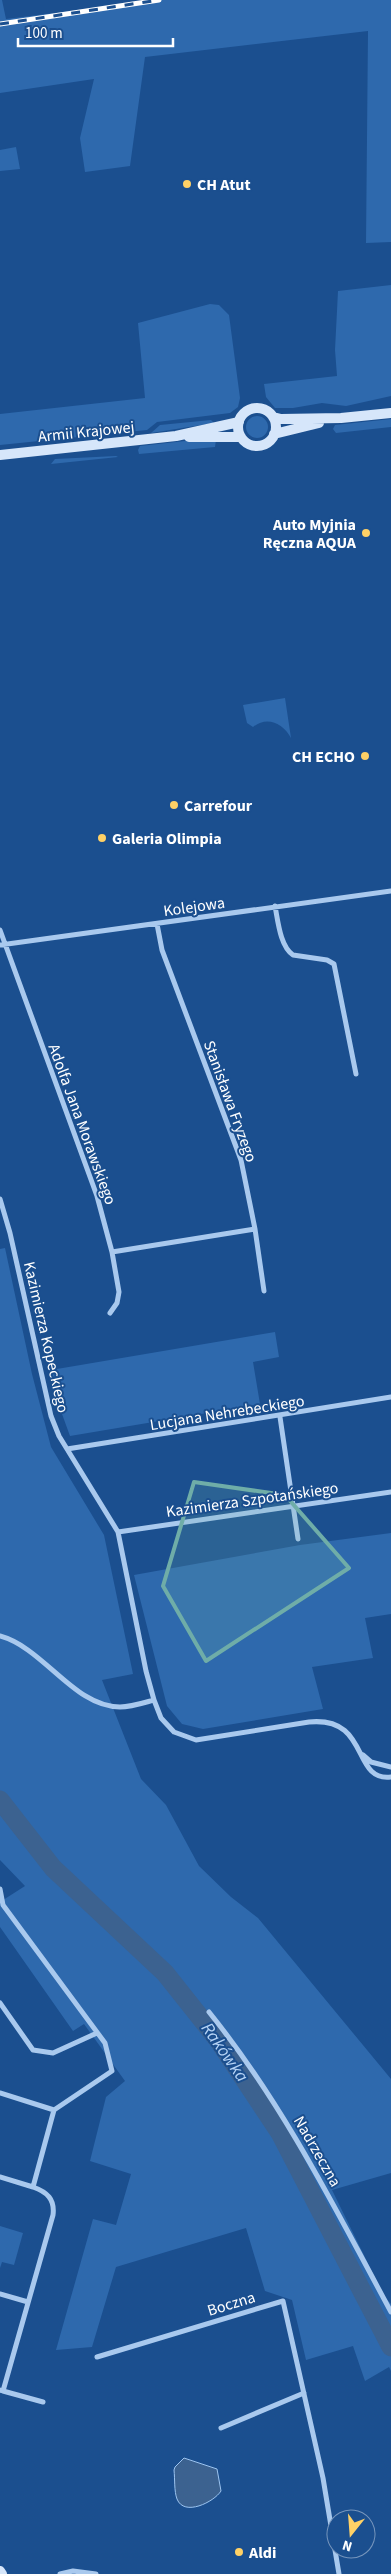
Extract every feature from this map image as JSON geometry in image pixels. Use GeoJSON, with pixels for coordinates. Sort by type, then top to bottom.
{"type":"FeatureCollection","features":[{"type":"Feature","properties":{"kind":"street"},"geometry":{"type":"LineString","coordinates":[[273,417],[275,423],[274,434],[268,443],[257,446],[247,443],[241,437],[239,422],[243,414],[254,408],[268,412],[273,417],[281,420],[341,418],[391,412]]}},
{"type":"Feature","properties":{"kind":"street"},"geometry":{"type":"LineString","coordinates":[[274,434],[341,418]]}},
{"type":"Feature","properties":{"kind":"street"},"geometry":{"type":"LineString","coordinates":[[176,436],[239,422]]}},
{"type":"Feature","properties":{"kind":"street"},"geometry":{"type":"LineString","coordinates":[[176,436],[241,437]]}},
{"type":"Feature","properties":{"kind":"street","name":"Armii Krajowej"},"geometry":{"type":"LineString","coordinates":[[0,455],[176,436]]}},
{"type":"Feature","properties":{"kind":"street","name":"Kolejowa"},"geometry":{"type":"LineString","coordinates":[[2,945],[391,891]]}},
{"type":"Feature","properties":{"kind":"street"},"geometry":{"type":"LineString","coordinates":[[276,906],[284,946],[289,952],[293,955],[327,960],[334,964],[356,1074]]}},
{"type":"Feature","properties":{"kind":"street","name":"Stanisława Fryzego"},"geometry":{"type":"LineString","coordinates":[[157,924],[162,950],[240,1160],[255,1229],[264,1291]]}},
{"type":"Feature","properties":{"kind":"street","name":"Adolfa Jana Morawskiego"},"geometry":{"type":"LineString","coordinates":[[0,930],[2,945],[98,1196],[112,1252],[119,1292],[118,1303],[110,1313]]}},
{"type":"Feature","properties":{"kind":"street","name":"Kazimierza Kopeckiego"},"geometry":{"type":"LineString","coordinates":[[0,1199],[14,1247],[47,1400],[55,1427],[118,1532],[154,1700],[161,1718],[168,1727],[188,1738],[206,1740],[319,1722],[334,1725],[350,1735],[362,1754],[367,1768],[372,1773],[380,1777],[391,1777]]}},
{"type":"Feature","properties":{"kind":"street"},"geometry":{"type":"LineString","coordinates":[[112,1252],[255,1229]]}},
{"type":"Feature","properties":{"kind":"street","name":"Lucjana Nehrebeckiego"},"geometry":{"type":"LineString","coordinates":[[67,1449],[391,1397]]}},
{"type":"Feature","properties":{"kind":"street"},"geometry":{"type":"LineString","coordinates":[[280,1416],[298,1539]]}},
{"type":"Feature","properties":{"kind":"street","name":"Kazimierza Szpotańskiego"},"geometry":{"type":"LineString","coordinates":[[118,1532],[391,1492]]}},
{"type":"Feature","properties":{"kind":"street"},"geometry":{"type":"LineString","coordinates":[[0,1636],[30,1650],[81,1693],[99,1703],[120,1707],[154,1700]]}},
{"type":"Feature","properties":{"kind":"street"},"geometry":{"type":"LineString","coordinates":[[362,1754],[371,1762],[391,1767]]}},
{"type":"Feature","properties":{"kind":"street"},"geometry":{"type":"LineString","coordinates":[[0,1889],[1,1906],[105,2043],[112,2071],[54,2110],[33,2186]]}},
{"type":"Feature","properties":{"kind":"street"},"geometry":{"type":"LineString","coordinates":[[0,2003],[33,2050],[53,2053],[97,2033]]}},
{"type":"Feature","properties":{"kind":"street","name":"Nadrzeczna"},"geometry":{"type":"LineString","coordinates":[[209,2012],[241,2053],[293,2131],[391,2312]]}},
{"type":"Feature","properties":{"kind":"street"},"geometry":{"type":"LineString","coordinates":[[0,2093],[54,2110]]}},
{"type":"Feature","properties":{"kind":"street"},"geometry":{"type":"LineString","coordinates":[[0,2177],[33,2186],[47,2193],[53,2203],[54,2212],[1,2391],[43,2402]]}},
{"type":"Feature","properties":{"kind":"street"},"geometry":{"type":"LineString","coordinates":[[0,2294],[28,2302]]}},
{"type":"Feature","properties":{"kind":"street","name":"Boczna"},"geometry":{"type":"LineString","coordinates":[[97,2357],[283,2301],[323,2478],[340,2574]]}},
{"type":"Feature","properties":{"kind":"street"},"geometry":{"type":"LineString","coordinates":[[221,2428],[304,2392]]}},
{"type":"Feature","properties":{"kind":"street"},"geometry":{"type":"LineString","coordinates":[[60,2574],[74,2571],[96,2574]]}},
{"type":"Feature","properties":{"kind":"highlighted area"},"geometry":{"type":"Polygon","coordinates":[[[194,1482],[285,1495],[349,1568],[206,1661],[163,1586],[194,1482]]]}},
{"type":"Feature","properties":{"kind":"shaded area"},"geometry":{"type":"Polygon","coordinates":[[[0,0],[2,0],[6,19],[160,0],[391,0],[391,242],[366,243],[368,31],[145,57],[130,166],[85,172],[80,138],[94,79],[0,93],[0,0]]]}},
{"type":"Feature","properties":{"kind":"shaded area"},"geometry":{"type":"Polygon","coordinates":[[[16,147],[20,169],[0,171],[0,150],[16,147]]]}},
{"type":"Feature","properties":{"kind":"shaded area"},"geometry":{"type":"Polygon","coordinates":[[[391,285],[391,396],[346,406],[322,403],[293,408],[275,408],[266,397],[264,384],[337,376],[335,350],[338,291],[391,285]]]}},
{"type":"Feature","properties":{"kind":"shaded area"},"geometry":{"type":"Polygon","coordinates":[[[210,304],[219,305],[229,315],[240,398],[238,407],[230,413],[157,422],[147,430],[0,445],[0,414],[145,398],[138,323],[210,304]]]}},
{"type":"Feature","properties":{"kind":"shaded area"},"geometry":{"type":"Polygon","coordinates":[[[257,416],[265,419],[268,427],[265,435],[257,438],[249,435],[246,427],[249,419],[257,416]]]}},
{"type":"Feature","properties":{"kind":"shaded area"},"geometry":{"type":"Polygon","coordinates":[[[391,419],[391,427],[336,433],[333,429],[335,425],[391,419]]]}},
{"type":"Feature","properties":{"kind":"shaded area"},"geometry":{"type":"Polygon","coordinates":[[[211,420],[214,423],[151,433],[160,425],[211,420]]]}},
{"type":"Feature","properties":{"kind":"shaded area"},"geometry":{"type":"Polygon","coordinates":[[[194,440],[216,440],[215,447],[139,454],[138,450],[140,446],[194,440]]]}},
{"type":"Feature","properties":{"kind":"shaded area"},"geometry":{"type":"Polygon","coordinates":[[[118,457],[51,464],[55,459],[118,457]]]}},
{"type":"Feature","properties":{"kind":"shaded area"},"geometry":{"type":"Polygon","coordinates":[[[285,698],[291,738],[280,725],[275,723],[258,723],[253,727],[247,723],[243,705],[285,698]]]}},
{"type":"Feature","properties":{"kind":"shaded area"},"geometry":{"type":"Polygon","coordinates":[[[5,1248],[32,1374],[51,1447],[104,1535],[133,1674],[102,1680],[141,1779],[166,1805],[199,1866],[231,1897],[258,1918],[391,2079],[391,2173],[332,2190],[384,2296],[391,2304],[391,2371],[389,2367],[365,2381],[353,2346],[306,2360],[292,2300],[265,2291],[246,2228],[116,2267],[92,2347],[56,2350],[93,2219],[116,2225],[131,2174],[90,2161],[106,2097],[125,2081],[84,2024],[73,2031],[0,1927],[0,1902],[25,1886],[0,1860],[0,1249],[5,1248]]]}},
{"type":"Feature","properties":{"kind":"shaded area"},"geometry":{"type":"Polygon","coordinates":[[[275,1332],[279,1357],[253,1362],[260,1404],[70,1436],[58,1403],[51,1370],[275,1332]]]}},
{"type":"Feature","properties":{"kind":"shaded area"},"geometry":{"type":"Polygon","coordinates":[[[391,1533],[391,1614],[365,1618],[373,1658],[312,1667],[323,1709],[203,1729],[182,1724],[167,1706],[134,1575],[300,1545],[391,1533]]]}},
{"type":"Feature","properties":{"kind":"shaded area"},"geometry":{"type":"Polygon","coordinates":[[[0,2226],[23,2233],[14,2265],[2,2262],[0,2268],[0,2226]]]}},
{"type":"Feature","properties":{"kind":"shaded area"},"geometry":{"type":"Polygon","coordinates":[[[184,2458],[217,2469],[221,2491],[212,2499],[199,2506],[186,2507],[177,2499],[174,2470],[184,2458]]]}},
{"type":"Feature","properties":{"kind":"waterway","name":"Rakówka"},"geometry":{"type":"LineString","coordinates":[[0,1800],[53,1868],[165,1973],[219,2041],[280,2133],[391,2347]]}},
{"type":"Feature","properties":{"kind":"railway"},"geometry":{"type":"LineString","coordinates":[[0,24],[159,0]]}},
{"type":"Feature","properties":{"kind":"place","name":"CH Atut"},"geometry":{"type":"Point","coordinates":[187,184]}},
{"type":"Feature","properties":{"kind":"place","name":"Auto Myjnia Ręczna AQUA"},"geometry":{"type":"Point","coordinates":[366,533]}},
{"type":"Feature","properties":{"kind":"place","name":"CH ECHO"},"geometry":{"type":"Point","coordinates":[365,756]}},
{"type":"Feature","properties":{"kind":"place","name":"Carrefour"},"geometry":{"type":"Point","coordinates":[174,805]}},
{"type":"Feature","properties":{"kind":"place","name":"Galeria Olimpia"},"geometry":{"type":"Point","coordinates":[102,838]}},
{"type":"Feature","properties":{"kind":"place","name":"Aldi"},"geometry":{"type":"Point","coordinates":[239,2552]}}]}
